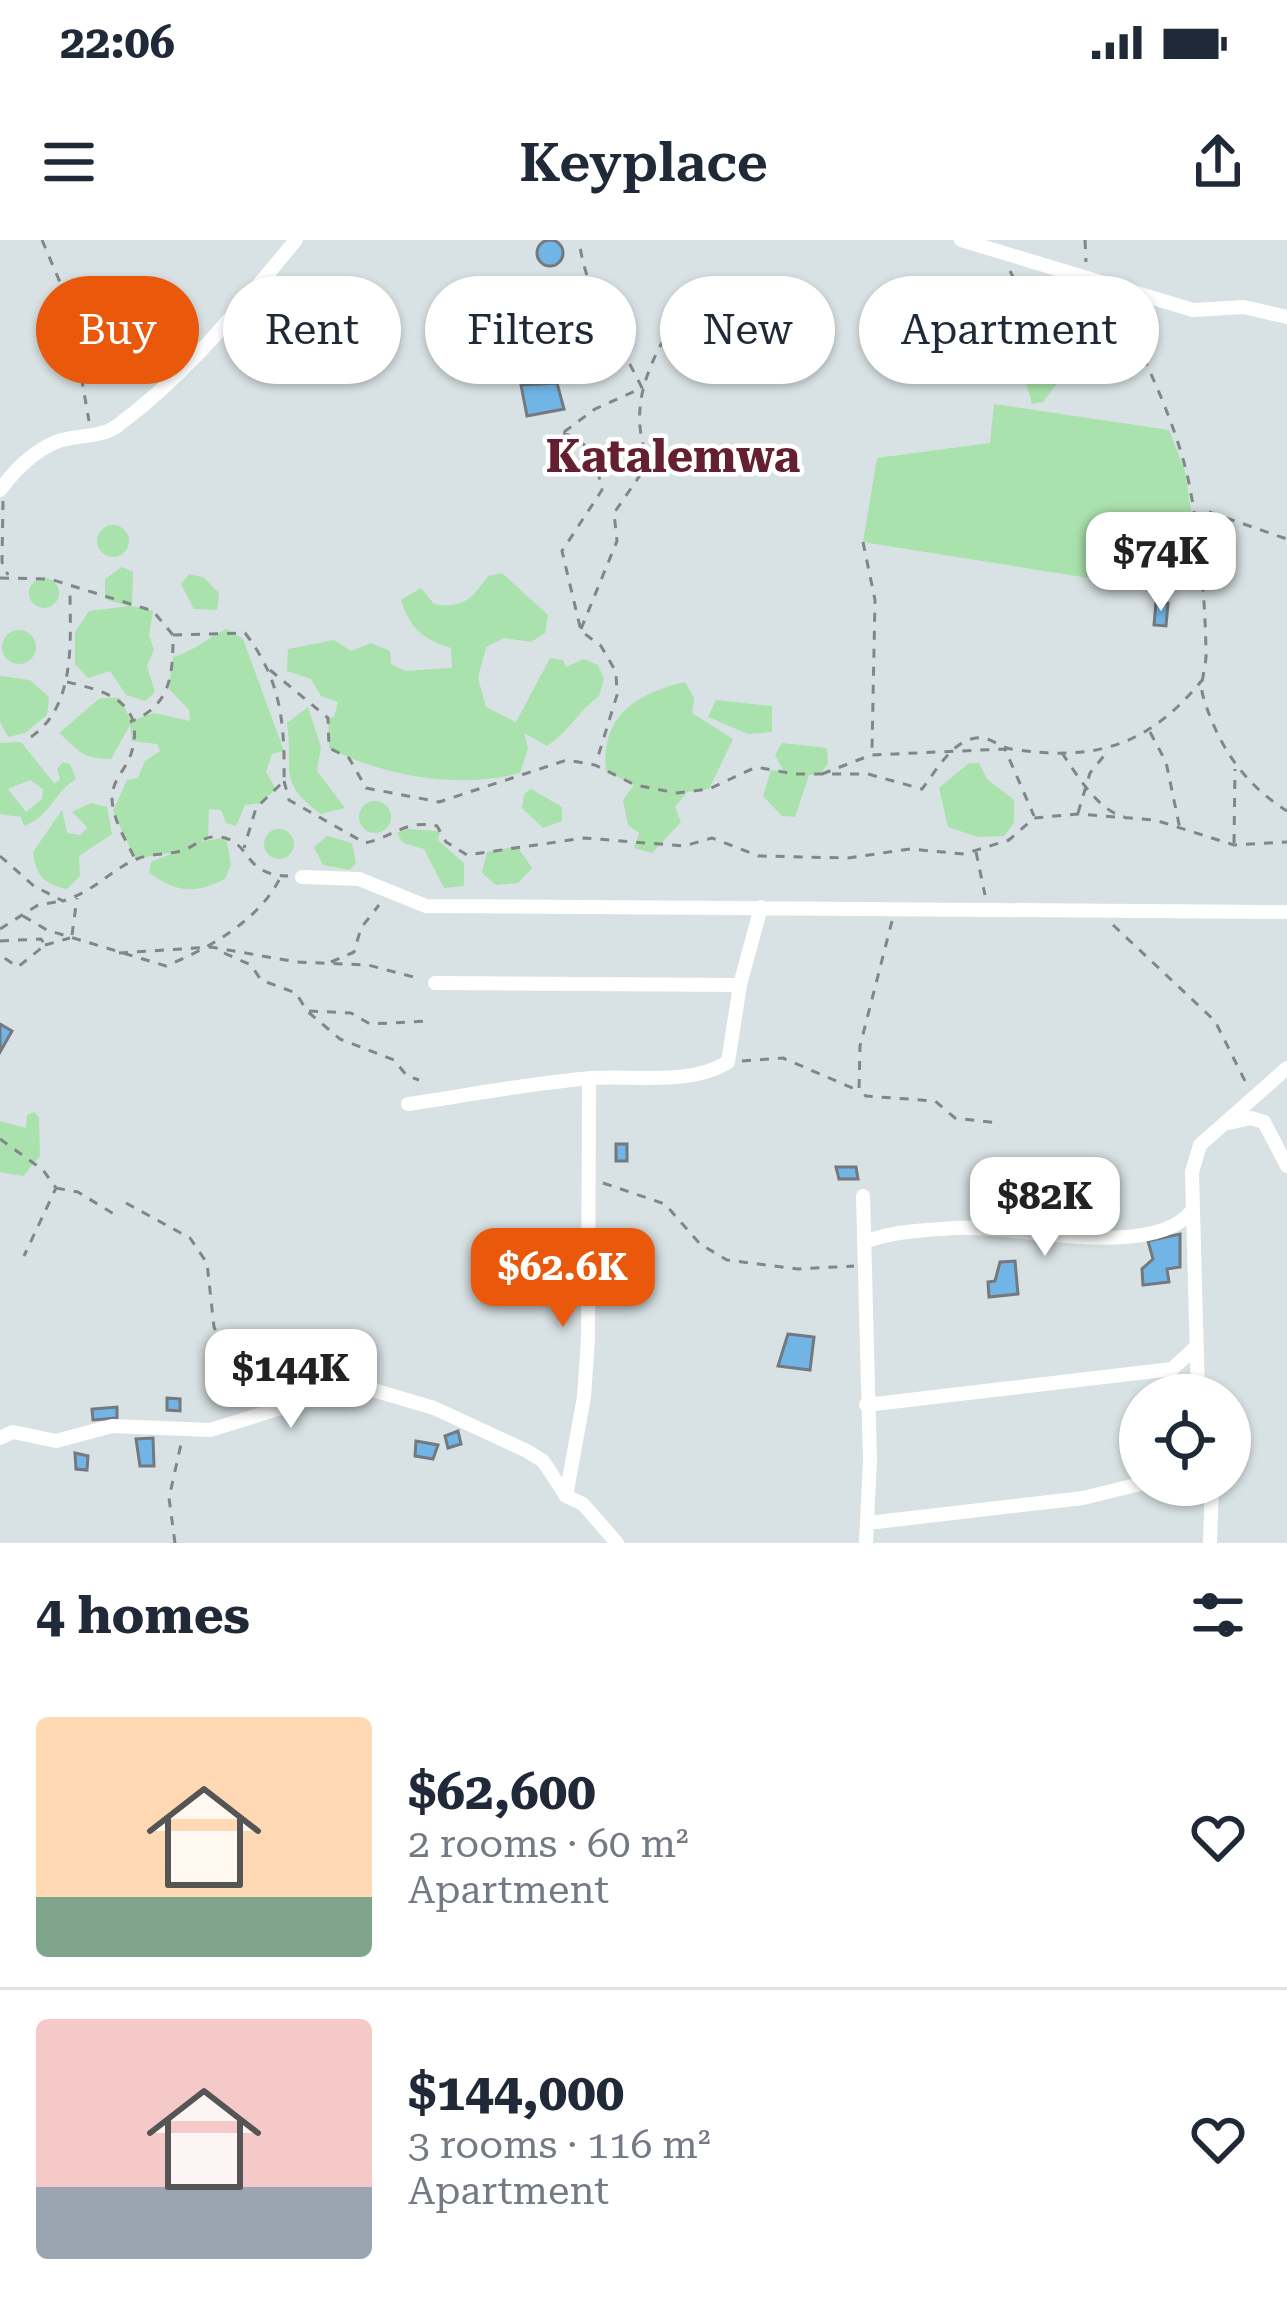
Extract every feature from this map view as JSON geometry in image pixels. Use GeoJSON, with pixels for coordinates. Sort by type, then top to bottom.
{"type":"FeatureCollection","features":[{"type":"Feature","properties":{"kind":"street"},"geometry":{"type":"LineString","coordinates":[[2,487],[27,459],[57,441],[122,422],[204,353],[296,240]]}},
{"type":"Feature","properties":{"kind":"street"},"geometry":{"type":"LineString","coordinates":[[961,240],[1084,275]]}},
{"type":"Feature","properties":{"kind":"street"},"geometry":{"type":"LineString","coordinates":[[1159,304],[1192,310],[1244,307],[1287,317]]}},
{"type":"Feature","properties":{"kind":"street"},"geometry":{"type":"LineString","coordinates":[[302,877],[359,879],[426,906],[1287,912]]}},
{"type":"Feature","properties":{"kind":"street"},"geometry":{"type":"LineString","coordinates":[[408,1103],[589,1078],[685,1077],[728,1062],[740,985],[761,907]]}},
{"type":"Feature","properties":{"kind":"street"},"geometry":{"type":"LineString","coordinates":[[435,983],[740,985]]}},
{"type":"Feature","properties":{"kind":"street"},"geometry":{"type":"LineString","coordinates":[[1196,1374],[1191,1212],[1200,1145],[1287,1068]]}},
{"type":"Feature","properties":{"kind":"street"},"geometry":{"type":"LineString","coordinates":[[566,1496],[584,1397],[589,1078]]}},
{"type":"Feature","properties":{"kind":"street"},"geometry":{"type":"LineString","coordinates":[[1224,1124],[1251,1118],[1264,1122],[1287,1166]]}},
{"type":"Feature","properties":{"kind":"street"},"geometry":{"type":"LineString","coordinates":[[863,1196],[866,1543]]}},
{"type":"Feature","properties":{"kind":"street"},"geometry":{"type":"LineString","coordinates":[[864,1242],[908,1229],[1087,1238],[1173,1228],[1191,1212]]}},
{"type":"Feature","properties":{"kind":"street"},"geometry":{"type":"LineString","coordinates":[[1173,1228],[1191,1241]]}},
{"type":"Feature","properties":{"kind":"street"},"geometry":{"type":"LineString","coordinates":[[866,1405],[1172,1369],[1194,1349]]}},
{"type":"Feature","properties":{"kind":"street"},"geometry":{"type":"LineString","coordinates":[[1172,1369],[1178,1374]]}},
{"type":"Feature","properties":{"kind":"street"},"geometry":{"type":"LineString","coordinates":[[0,1438],[13,1432],[56,1441],[112,1426],[210,1430],[356,1385],[434,1408],[527,1451],[543,1461],[566,1496],[583,1504],[617,1543]]}},
{"type":"Feature","properties":{"kind":"street"},"geometry":{"type":"LineString","coordinates":[[868,1523],[1083,1498],[1119,1489]]}},
{"type":"Feature","properties":{"kind":"street"},"geometry":{"type":"LineString","coordinates":[[1210,1543],[1211,1506]]}},
{"type":"Feature","properties":{"kind":"path"},"geometry":{"type":"LineString","coordinates":[[42,240],[68,301],[89,401],[89,435]]}},
{"type":"Feature","properties":{"kind":"path"},"geometry":{"type":"LineString","coordinates":[[579,240],[583,268],[606,325],[642,388]]}},
{"type":"Feature","properties":{"kind":"path"},"geometry":{"type":"LineString","coordinates":[[1084,275],[1085,240]]}},
{"type":"Feature","properties":{"kind":"path"},"geometry":{"type":"LineString","coordinates":[[1007,252],[1010,276]]}},
{"type":"Feature","properties":{"kind":"path"},"geometry":{"type":"LineString","coordinates":[[645,451],[635,419],[642,388],[660,353]]}},
{"type":"Feature","properties":{"kind":"path"},"geometry":{"type":"LineString","coordinates":[[1155,384],[1188,480],[1205,602],[1201,692],[1235,767],[1253,790],[1287,811]]}},
{"type":"Feature","properties":{"kind":"path"},"geometry":{"type":"LineString","coordinates":[[595,765],[617,695],[616,672],[601,646],[580,631],[562,551],[602,490],[595,458],[580,439],[563,433],[595,409],[642,388]]}},
{"type":"Feature","properties":{"kind":"path"},"geometry":{"type":"LineString","coordinates":[[580,631],[617,541],[614,513],[654,455]]}},
{"type":"Feature","properties":{"kind":"path"},"geometry":{"type":"LineString","coordinates":[[2,487],[2,562],[8,576]]}},
{"type":"Feature","properties":{"kind":"path"},"geometry":{"type":"LineString","coordinates":[[1209,512],[1287,538]]}},
{"type":"Feature","properties":{"kind":"path"},"geometry":{"type":"LineString","coordinates":[[863,542],[874,600],[872,749]]}},
{"type":"Feature","properties":{"kind":"path"},"geometry":{"type":"LineString","coordinates":[[0,578],[50,579],[153,611],[173,635],[169,689],[154,713],[130,722]]}},
{"type":"Feature","properties":{"kind":"path"},"geometry":{"type":"LineString","coordinates":[[32,737],[49,724],[67,682],[70,587]]}},
{"type":"Feature","properties":{"kind":"path"},"geometry":{"type":"LineString","coordinates":[[173,635],[245,633],[270,670],[328,718],[329,748],[350,758],[366,788],[393,797],[439,802],[567,760],[595,765],[634,785],[677,793],[709,789],[756,767],[820,775],[868,774],[922,789],[950,753],[973,738],[991,739],[1005,749],[1034,818]]}},
{"type":"Feature","properties":{"kind":"path"},"geometry":{"type":"LineString","coordinates":[[270,670],[289,800],[365,843],[382,840],[404,825],[425,823],[437,826],[446,842],[467,855],[584,838],[684,846],[712,838],[730,849],[777,856],[975,850],[1009,840],[1034,818],[1078,814],[1135,819]]}},
{"type":"Feature","properties":{"kind":"path"},"geometry":{"type":"LineString","coordinates":[[1078,814],[1090,773],[1108,751],[1149,730],[1182,705],[1203,679]]}},
{"type":"Feature","properties":{"kind":"path"},"geometry":{"type":"LineString","coordinates":[[67,682],[120,698],[130,722],[132,752],[112,790],[113,811],[135,859]]}},
{"type":"Feature","properties":{"kind":"path"},"geometry":{"type":"LineString","coordinates":[[1149,730],[1166,762],[1180,830]]}},
{"type":"Feature","properties":{"kind":"path"},"geometry":{"type":"LineString","coordinates":[[820,775],[871,755],[1005,749],[1108,751]]}},
{"type":"Feature","properties":{"kind":"path"},"geometry":{"type":"LineString","coordinates":[[1061,752],[1114,815],[1234,845],[1287,842]]}},
{"type":"Feature","properties":{"kind":"path"},"geometry":{"type":"LineString","coordinates":[[1234,845],[1235,767]]}},
{"type":"Feature","properties":{"kind":"path"},"geometry":{"type":"LineString","coordinates":[[244,850],[256,808],[284,782]]}},
{"type":"Feature","properties":{"kind":"path"},"geometry":{"type":"LineString","coordinates":[[0,929],[38,904],[94,891],[135,859],[186,849],[208,837],[226,837],[244,850],[250,865],[281,876],[302,877]]}},
{"type":"Feature","properties":{"kind":"path"},"geometry":{"type":"LineString","coordinates":[[975,850],[988,910]]}},
{"type":"Feature","properties":{"kind":"path"},"geometry":{"type":"LineString","coordinates":[[0,856],[34,886],[63,901]]}},
{"type":"Feature","properties":{"kind":"path"},"geometry":{"type":"LineString","coordinates":[[23,916],[72,937],[166,966],[186,952],[212,947],[270,899],[281,876]]}},
{"type":"Feature","properties":{"kind":"path"},"geometry":{"type":"LineString","coordinates":[[72,937],[77,896]]}},
{"type":"Feature","properties":{"kind":"path"},"geometry":{"type":"LineString","coordinates":[[329,963],[354,952],[361,928],[381,903]]}},
{"type":"Feature","properties":{"kind":"path"},"geometry":{"type":"LineString","coordinates":[[859,1090],[860,1046],[897,909]]}},
{"type":"Feature","properties":{"kind":"path"},"geometry":{"type":"LineString","coordinates":[[1094,911],[1215,1022],[1254,1098]]}},
{"type":"Feature","properties":{"kind":"path"},"geometry":{"type":"LineString","coordinates":[[0,955],[18,967],[45,945],[72,937]]}},
{"type":"Feature","properties":{"kind":"path"},"geometry":{"type":"LineString","coordinates":[[0,940],[41,940],[45,945]]}},
{"type":"Feature","properties":{"kind":"path"},"geometry":{"type":"LineString","coordinates":[[212,947],[251,965],[261,980],[296,992],[307,1011],[340,1040],[394,1060],[407,1076],[419,1080]]}},
{"type":"Feature","properties":{"kind":"path"},"geometry":{"type":"LineString","coordinates":[[119,953],[212,947],[368,965],[435,983]]}},
{"type":"Feature","properties":{"kind":"path"},"geometry":{"type":"LineString","coordinates":[[307,1011],[351,1013],[370,1024],[429,1021]]}},
{"type":"Feature","properties":{"kind":"path"},"geometry":{"type":"LineString","coordinates":[[728,1062],[783,1058],[866,1096],[935,1101],[955,1118],[999,1123]]}},
{"type":"Feature","properties":{"kind":"path"},"geometry":{"type":"LineString","coordinates":[[0,1139],[43,1170],[56,1187],[78,1192],[117,1216]]}},
{"type":"Feature","properties":{"kind":"path"},"geometry":{"type":"LineString","coordinates":[[590,1178],[665,1204],[700,1244],[727,1261],[798,1269],[864,1265]]}},
{"type":"Feature","properties":{"kind":"path"},"geometry":{"type":"LineString","coordinates":[[25,1256],[56,1187]]}},
{"type":"Feature","properties":{"kind":"path"},"geometry":{"type":"LineString","coordinates":[[126,1203],[190,1238],[207,1263],[214,1327],[231,1364],[236,1419]]}},
{"type":"Feature","properties":{"kind":"path"},"geometry":{"type":"LineString","coordinates":[[175,1543],[169,1498],[184,1430]]}},
{"type":"Feature","properties":{"kind":"green space"},"geometry":{"type":"Polygon","coordinates":[[[1026,384],[1057,384],[1043,402],[1032,404],[1026,384]]]}},
{"type":"Feature","properties":{"kind":"green space"},"geometry":{"type":"Polygon","coordinates":[[[994,404],[1169,430],[1185,471],[1201,576],[1120,583],[863,542],[877,458],[990,443],[994,404]]]}},
{"type":"Feature","properties":{"kind":"green space"},"geometry":{"type":"Polygon","coordinates":[[[113,525],[124,530],[129,541],[124,552],[113,557],[102,552],[97,541],[102,530],[113,525]]]}},
{"type":"Feature","properties":{"kind":"green space"},"geometry":{"type":"Polygon","coordinates":[[[122,567],[133,572],[132,606],[153,611],[149,636],[154,649],[147,666],[155,692],[145,701],[126,695],[110,671],[88,678],[75,664],[75,632],[89,611],[129,606],[105,599],[105,579],[122,567]]]}},
{"type":"Feature","properties":{"kind":"green space"},"geometry":{"type":"Polygon","coordinates":[[[502,573],[548,615],[545,633],[531,642],[504,638],[486,647],[478,678],[486,707],[516,722],[550,658],[563,660],[566,667],[584,659],[598,665],[604,679],[599,696],[547,746],[524,733],[528,748],[520,773],[497,778],[448,780],[398,773],[329,748],[328,718],[334,717],[338,702],[321,696],[311,679],[287,671],[288,649],[334,640],[351,651],[371,643],[390,651],[391,664],[405,671],[452,668],[451,648],[418,631],[401,600],[421,588],[434,604],[460,603],[488,576],[502,573]]]}},
{"type":"Feature","properties":{"kind":"green space"},"geometry":{"type":"Polygon","coordinates":[[[189,574],[203,577],[219,593],[217,610],[194,609],[181,584],[189,574]]]}},
{"type":"Feature","properties":{"kind":"green space"},"geometry":{"type":"Polygon","coordinates":[[[44,578],[59,593],[44,608],[29,593],[44,578]]]}},
{"type":"Feature","properties":{"kind":"green space"},"geometry":{"type":"Polygon","coordinates":[[[227,629],[243,639],[284,751],[272,754],[266,772],[276,789],[261,803],[245,805],[236,826],[226,823],[221,810],[209,809],[208,837],[201,842],[226,837],[231,864],[225,879],[195,889],[178,888],[149,873],[151,862],[176,852],[135,859],[113,811],[127,780],[138,778],[145,761],[160,751],[157,744],[132,741],[130,725],[111,759],[101,759],[81,752],[59,733],[100,698],[120,698],[131,721],[154,713],[190,721],[189,710],[169,689],[173,657],[227,629]]]}},
{"type":"Feature","properties":{"kind":"green space"},"geometry":{"type":"Polygon","coordinates":[[[19,630],[31,635],[36,647],[31,659],[19,664],[7,659],[2,647],[7,635],[19,630]]]}},
{"type":"Feature","properties":{"kind":"green space"},"geometry":{"type":"Polygon","coordinates":[[[0,676],[30,680],[49,697],[47,715],[25,733],[8,737],[0,722],[0,676]]]}},
{"type":"Feature","properties":{"kind":"green space"},"geometry":{"type":"Polygon","coordinates":[[[685,682],[694,698],[692,713],[733,739],[709,789],[687,792],[675,807],[681,822],[652,853],[634,848],[639,833],[628,825],[623,800],[634,785],[606,771],[609,735],[638,700],[685,682]]]}},
{"type":"Feature","properties":{"kind":"green space"},"geometry":{"type":"Polygon","coordinates":[[[716,700],[772,706],[772,732],[748,734],[708,717],[716,700]]]}},
{"type":"Feature","properties":{"kind":"green space"},"geometry":{"type":"Polygon","coordinates":[[[308,707],[321,747],[317,771],[345,808],[321,814],[298,793],[290,774],[287,723],[308,707]]]}},
{"type":"Feature","properties":{"kind":"green space"},"geometry":{"type":"Polygon","coordinates":[[[21,742],[54,783],[60,780],[57,769],[63,762],[70,764],[76,779],[40,817],[24,826],[21,817],[0,814],[0,743],[21,742]],[[30,780],[8,789],[26,812],[42,799],[43,789],[30,780]]]}},
{"type":"Feature","properties":{"kind":"green space"},"geometry":{"type":"Polygon","coordinates":[[[782,743],[827,748],[828,763],[820,775],[809,775],[795,817],[782,816],[763,796],[771,770],[784,772],[775,755],[782,743]]]}},
{"type":"Feature","properties":{"kind":"green space"},"geometry":{"type":"Polygon","coordinates":[[[969,763],[979,763],[987,779],[1014,800],[1014,823],[1004,836],[978,837],[948,827],[939,788],[969,763]]]}},
{"type":"Feature","properties":{"kind":"green space"},"geometry":{"type":"Polygon","coordinates":[[[531,789],[562,807],[562,821],[543,828],[522,808],[524,794],[531,789]]]}},
{"type":"Feature","properties":{"kind":"green space"},"geometry":{"type":"Polygon","coordinates":[[[375,801],[386,806],[391,817],[386,828],[375,833],[364,828],[359,817],[364,806],[375,801]]]}},
{"type":"Feature","properties":{"kind":"green space"},"geometry":{"type":"Polygon","coordinates":[[[91,803],[107,807],[112,834],[79,856],[80,876],[67,889],[52,884],[39,873],[33,852],[62,810],[67,833],[81,835],[87,827],[72,812],[91,803]]]}},
{"type":"Feature","properties":{"kind":"green space"},"geometry":{"type":"Polygon","coordinates":[[[279,829],[294,844],[279,859],[264,844],[279,829]]]}},
{"type":"Feature","properties":{"kind":"green space"},"geometry":{"type":"Polygon","coordinates":[[[440,831],[438,840],[464,863],[464,886],[444,888],[424,849],[403,843],[397,833],[440,831]]]}},
{"type":"Feature","properties":{"kind":"green space"},"geometry":{"type":"Polygon","coordinates":[[[327,836],[352,843],[356,863],[350,870],[323,865],[314,847],[327,836]]]}},
{"type":"Feature","properties":{"kind":"green space"},"geometry":{"type":"Polygon","coordinates":[[[517,846],[532,868],[518,883],[496,885],[482,873],[487,852],[517,846]]]}},
{"type":"Feature","properties":{"kind":"green space"},"geometry":{"type":"Polygon","coordinates":[[[34,1112],[39,1117],[40,1156],[23,1176],[0,1172],[0,1121],[26,1128],[27,1115],[34,1112]]]}},
{"type":"Feature","properties":{"kind":"building"},"geometry":{"type":"Polygon","coordinates":[[[550,240],[560,243],[560,263],[550,266],[540,263],[537,253],[540,243],[550,240]]]}},
{"type":"Feature","properties":{"kind":"building"},"geometry":{"type":"Polygon","coordinates":[[[557,384],[564,409],[527,416],[521,385],[557,384]]]}},
{"type":"Feature","properties":{"kind":"building"},"geometry":{"type":"Polygon","coordinates":[[[1156,602],[1168,603],[1166,626],[1154,625],[1156,602]]]}},
{"type":"Feature","properties":{"kind":"building"},"geometry":{"type":"Polygon","coordinates":[[[0,1024],[12,1031],[0,1052],[0,1024]]]}},
{"type":"Feature","properties":{"kind":"building"},"geometry":{"type":"Polygon","coordinates":[[[616,1144],[627,1144],[627,1161],[616,1161],[616,1144]]]}},
{"type":"Feature","properties":{"kind":"building"},"geometry":{"type":"Polygon","coordinates":[[[836,1167],[856,1167],[858,1179],[839,1179],[836,1167]]]}},
{"type":"Feature","properties":{"kind":"building"},"geometry":{"type":"Polygon","coordinates":[[[1180,1234],[1180,1267],[1167,1269],[1169,1282],[1143,1285],[1142,1269],[1153,1259],[1148,1241],[1180,1234]]]}},
{"type":"Feature","properties":{"kind":"building"},"geometry":{"type":"Polygon","coordinates":[[[1015,1261],[1018,1294],[989,1297],[988,1282],[995,1281],[1000,1262],[1015,1261]]]}},
{"type":"Feature","properties":{"kind":"building"},"geometry":{"type":"Polygon","coordinates":[[[788,1334],[814,1337],[810,1370],[778,1366],[788,1334]]]}},
{"type":"Feature","properties":{"kind":"building"},"geometry":{"type":"Polygon","coordinates":[[[273,1354],[293,1355],[295,1371],[274,1372],[273,1354]]]}},
{"type":"Feature","properties":{"kind":"building"},"geometry":{"type":"Polygon","coordinates":[[[167,1398],[180,1399],[180,1411],[167,1410],[167,1398]]]}},
{"type":"Feature","properties":{"kind":"building"},"geometry":{"type":"Polygon","coordinates":[[[117,1407],[117,1418],[93,1420],[92,1409],[117,1407]]]}},
{"type":"Feature","properties":{"kind":"building"},"geometry":{"type":"Polygon","coordinates":[[[458,1431],[461,1444],[448,1448],[445,1436],[458,1431]]]}},
{"type":"Feature","properties":{"kind":"building"},"geometry":{"type":"Polygon","coordinates":[[[153,1438],[154,1466],[140,1466],[136,1439],[153,1438]]]}},
{"type":"Feature","properties":{"kind":"building"},"geometry":{"type":"Polygon","coordinates":[[[416,1441],[438,1445],[433,1459],[415,1456],[416,1441]]]}},
{"type":"Feature","properties":{"kind":"building"},"geometry":{"type":"Polygon","coordinates":[[[75,1453],[88,1456],[87,1470],[76,1469],[75,1453]]]}},
{"type":"Feature","properties":{"kind":"district","name":"Katalemwa"},"geometry":{"type":"Point","coordinates":[673,456]}}]}
